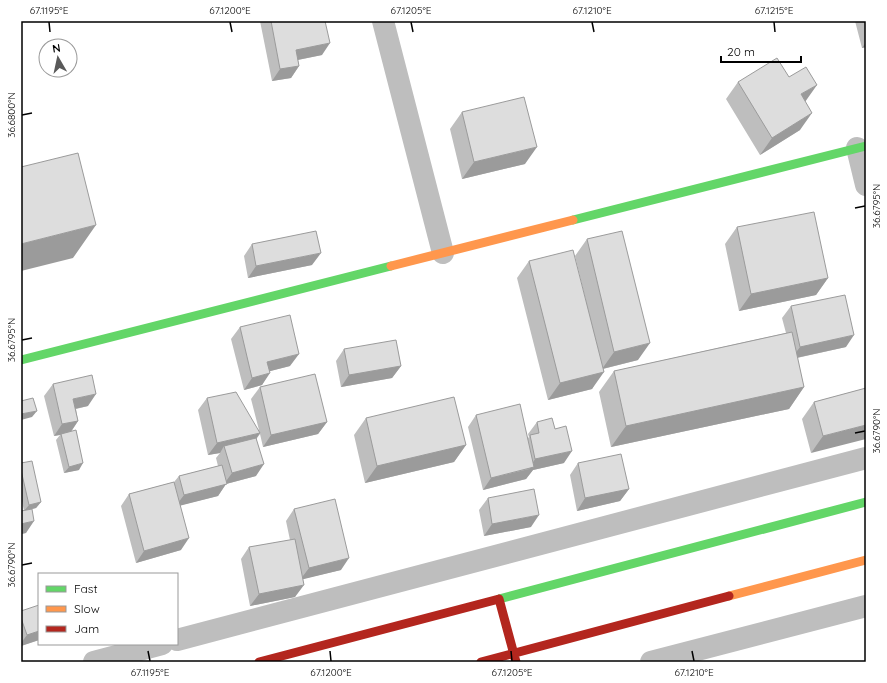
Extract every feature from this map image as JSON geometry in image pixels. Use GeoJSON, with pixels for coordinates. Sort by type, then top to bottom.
{"type":"FeatureCollection","features":[{"type":"Feature","properties":{"kind":"main road"},"geometry":{"type":"LineString","coordinates":[[21,360],[862,147]]}},
{"type":"Feature","properties":{"kind":"main road"},"geometry":{"type":"LineString","coordinates":[[259,662],[866,502]]}},
{"type":"Feature","properties":{"kind":"main road"},"geometry":{"type":"LineString","coordinates":[[481,662],[515,658],[866,560]]}},
{"type":"Feature","properties":{"kind":"main road"},"geometry":{"type":"LineString","coordinates":[[499,599],[515,658]]}},
{"type":"Feature","properties":{"kind":"street"},"geometry":{"type":"LineString","coordinates":[[383,21],[444,253]]}},
{"type":"Feature","properties":{"kind":"street"},"geometry":{"type":"LineString","coordinates":[[862,147],[866,185]]}},
{"type":"Feature","properties":{"kind":"street"},"geometry":{"type":"LineString","coordinates":[[178,640],[866,458]]}},
{"type":"Feature","properties":{"kind":"street"},"geometry":{"type":"LineString","coordinates":[[652,662],[866,606]]}},
{"type":"Feature","properties":{"kind":"street"},"geometry":{"type":"LineString","coordinates":[[94,662],[158,645]]}},
{"type":"Feature","properties":{"kind":"building"},"geometry":{"type":"Polygon","coordinates":[[[271,21],[325,21],[330,43],[296,50],[299,66],[280,69],[271,21]]]}},
{"type":"Feature","properties":{"kind":"building"},"geometry":{"type":"Polygon","coordinates":[[[777,58],[789,77],[806,67],[817,85],[801,94],[812,113],[772,138],[738,82],[777,58]]]}},
{"type":"Feature","properties":{"kind":"building"},"geometry":{"type":"Polygon","coordinates":[[[524,97],[537,147],[474,162],[462,112],[524,97]]]}},
{"type":"Feature","properties":{"kind":"building"},"geometry":{"type":"Polygon","coordinates":[[[78,153],[96,225],[21,244],[21,167],[78,153]]]}},
{"type":"Feature","properties":{"kind":"building"},"geometry":{"type":"Polygon","coordinates":[[[814,212],[828,278],[751,294],[737,227],[814,212]]]}},
{"type":"Feature","properties":{"kind":"building"},"geometry":{"type":"Polygon","coordinates":[[[316,231],[321,253],[256,266],[252,244],[316,231]]]}},
{"type":"Feature","properties":{"kind":"building"},"geometry":{"type":"Polygon","coordinates":[[[622,231],[650,343],[614,352],[587,239],[622,231]]]}},
{"type":"Feature","properties":{"kind":"building"},"geometry":{"type":"Polygon","coordinates":[[[573,250],[604,372],[560,383],[529,261],[573,250]]]}},
{"type":"Feature","properties":{"kind":"building"},"geometry":{"type":"Polygon","coordinates":[[[845,295],[854,335],[800,347],[791,306],[845,295]]]}},
{"type":"Feature","properties":{"kind":"building"},"geometry":{"type":"Polygon","coordinates":[[[290,315],[299,354],[267,362],[270,373],[252,378],[240,327],[290,315]]]}},
{"type":"Feature","properties":{"kind":"building"},"geometry":{"type":"Polygon","coordinates":[[[792,332],[804,387],[626,426],[614,371],[792,332]]]}},
{"type":"Feature","properties":{"kind":"building"},"geometry":{"type":"Polygon","coordinates":[[[396,340],[401,366],[349,375],[344,349],[396,340]]]}},
{"type":"Feature","properties":{"kind":"building"},"geometry":{"type":"Polygon","coordinates":[[[315,374],[327,422],[271,435],[260,387],[315,374]]]}},
{"type":"Feature","properties":{"kind":"building"},"geometry":{"type":"Polygon","coordinates":[[[92,375],[96,394],[73,399],[78,421],[62,424],[53,384],[92,375]]]}},
{"type":"Feature","properties":{"kind":"building"},"geometry":{"type":"Polygon","coordinates":[[[866,388],[866,425],[823,436],[814,402],[866,388]]]}},
{"type":"Feature","properties":{"kind":"building"},"geometry":{"type":"Polygon","coordinates":[[[236,392],[260,433],[217,443],[207,398],[236,392]]]}},
{"type":"Feature","properties":{"kind":"building"},"geometry":{"type":"Polygon","coordinates":[[[454,397],[466,445],[377,466],[366,418],[454,397]]]}},
{"type":"Feature","properties":{"kind":"building"},"geometry":{"type":"Polygon","coordinates":[[[33,398],[37,411],[21,414],[21,401],[33,398]]]}},
{"type":"Feature","properties":{"kind":"building"},"geometry":{"type":"Polygon","coordinates":[[[520,404],[534,467],[491,478],[476,415],[520,404]]]}},
{"type":"Feature","properties":{"kind":"building"},"geometry":{"type":"Polygon","coordinates":[[[552,418],[555,429],[566,426],[572,451],[535,459],[530,435],[539,433],[537,422],[552,418]]]}},
{"type":"Feature","properties":{"kind":"building"},"geometry":{"type":"Polygon","coordinates":[[[76,430],[83,463],[69,467],[61,434],[76,430]]]}},
{"type":"Feature","properties":{"kind":"building"},"geometry":{"type":"Polygon","coordinates":[[[256,438],[264,464],[232,473],[224,446],[256,438]]]}},
{"type":"Feature","properties":{"kind":"building"},"geometry":{"type":"Polygon","coordinates":[[[621,454],[629,489],[585,498],[578,463],[621,454]]]}},
{"type":"Feature","properties":{"kind":"building"},"geometry":{"type":"Polygon","coordinates":[[[32,461],[41,502],[29,505],[21,470],[21,463],[32,461]]]}},
{"type":"Feature","properties":{"kind":"building"},"geometry":{"type":"Polygon","coordinates":[[[222,465],[227,484],[184,495],[179,476],[222,465]]]}},
{"type":"Feature","properties":{"kind":"building"},"geometry":{"type":"Polygon","coordinates":[[[174,482],[189,538],[144,551],[129,494],[174,482]]]}},
{"type":"Feature","properties":{"kind":"building"},"geometry":{"type":"Polygon","coordinates":[[[534,489],[539,515],[492,524],[488,498],[534,489]]]}},
{"type":"Feature","properties":{"kind":"building"},"geometry":{"type":"Polygon","coordinates":[[[335,499],[349,558],[309,568],[294,509],[335,499]]]}},
{"type":"Feature","properties":{"kind":"building"},"geometry":{"type":"Polygon","coordinates":[[[32,509],[34,521],[21,524],[21,511],[32,509]]]}},
{"type":"Feature","properties":{"kind":"building"},"geometry":{"type":"Polygon","coordinates":[[[295,539],[304,585],[259,594],[249,547],[295,539]]]}},
{"type":"Feature","properties":{"kind":"building"},"geometry":{"type":"Polygon","coordinates":[[[38,605],[38,631],[27,635],[21,618],[21,611],[38,605]]]}},
{"type":"Feature","properties":{"kind":"traffic: fast"},"geometry":{"type":"LineString","coordinates":[[573,220],[866,146]]}},
{"type":"Feature","properties":{"kind":"traffic: fast"},"geometry":{"type":"LineString","coordinates":[[21,360],[391,266]]}},
{"type":"Feature","properties":{"kind":"traffic: fast"},"geometry":{"type":"LineString","coordinates":[[499,599],[866,502]]}},
{"type":"Feature","properties":{"kind":"traffic: slow"},"geometry":{"type":"LineString","coordinates":[[391,266],[573,220]]}},
{"type":"Feature","properties":{"kind":"traffic: slow"},"geometry":{"type":"LineString","coordinates":[[729,596],[866,560]]}},
{"type":"Feature","properties":{"kind":"traffic: jam"},"geometry":{"type":"LineString","coordinates":[[481,662],[729,596]]}},
{"type":"Feature","properties":{"kind":"traffic: jam"},"geometry":{"type":"LineString","coordinates":[[499,599],[516,662]]}},
{"type":"Feature","properties":{"kind":"traffic: jam"},"geometry":{"type":"LineString","coordinates":[[259,662],[499,599]]}}]}
